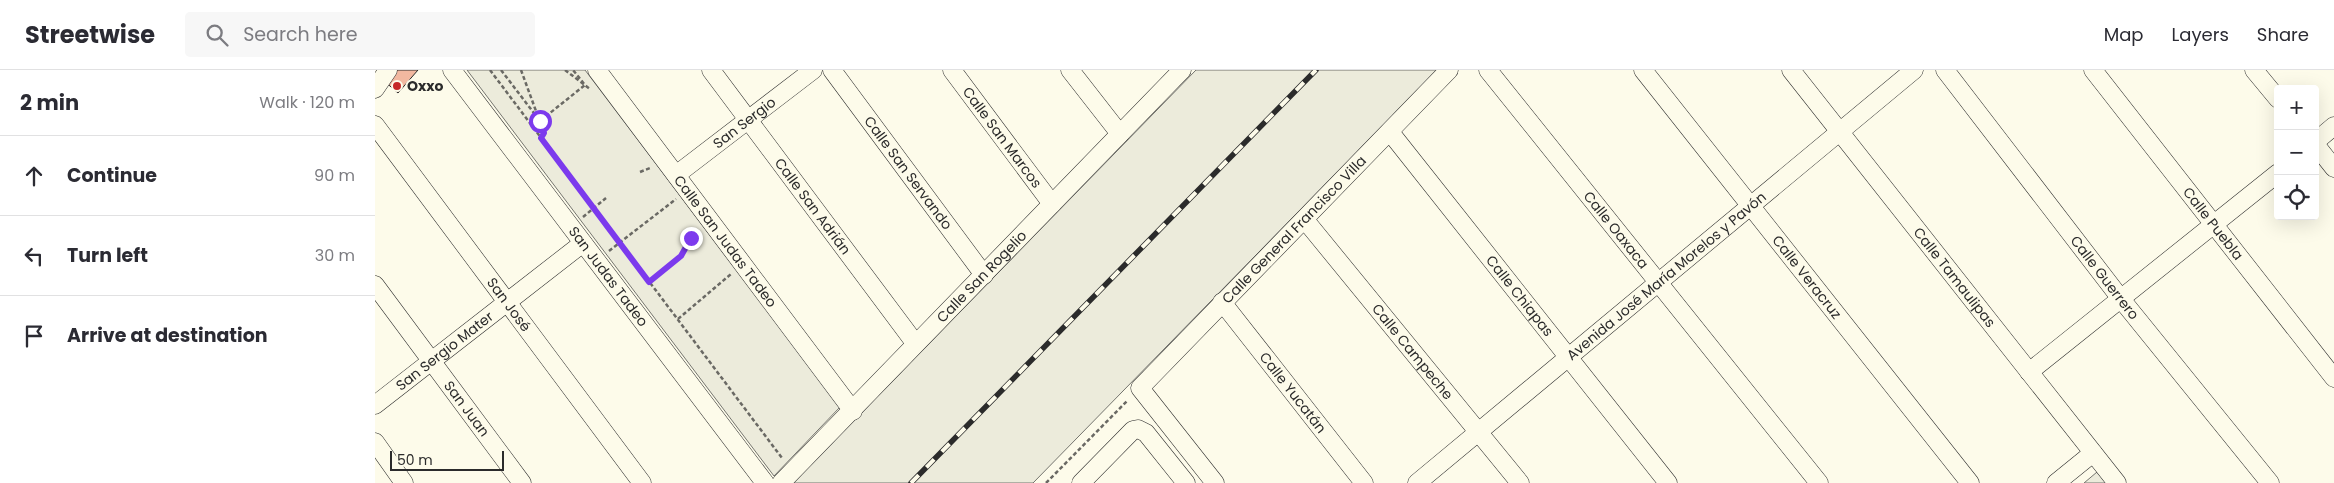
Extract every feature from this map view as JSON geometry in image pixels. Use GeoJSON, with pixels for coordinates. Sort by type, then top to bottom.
{"type":"FeatureCollection","features":[{"type":"Feature","properties":{"kind":"street"},"geometry":{"type":"LineString","coordinates":[[375,89],[388,70]]}},
{"type":"Feature","properties":{"kind":"street","name":"San Judas Tadeo"},"geometry":{"type":"LineString","coordinates":[[452,70],[765,483]]}},
{"type":"Feature","properties":{"kind":"street","name":"Calle San Judas Tadeo"},"geometry":{"type":"LineString","coordinates":[[597,70],[853,411]]}},
{"type":"Feature","properties":{"kind":"street","name":"Calle San Adrián"},"geometry":{"type":"LineString","coordinates":[[711,70],[915,343]]}},
{"type":"Feature","properties":{"kind":"street","name":"San Sergio"},"geometry":{"type":"LineString","coordinates":[[676,175],[813,70]]}},
{"type":"Feature","properties":{"kind":"street","name":"Calle San Servando"},"geometry":{"type":"LineString","coordinates":[[832,70],[984,275]]}},
{"type":"Feature","properties":{"kind":"street","name":"Calle San Marcos"},"geometry":{"type":"LineString","coordinates":[[952,70],[1052,204]]}},
{"type":"Feature","properties":{"kind":"street"},"geometry":{"type":"LineString","coordinates":[[1070,70],[1120,134]]}},
{"type":"Feature","properties":{"kind":"street","name":"Calle San Rogelio"},"geometry":{"type":"LineString","coordinates":[[781,483],[853,411],[915,343],[984,275],[1182,70]]}},
{"type":"Feature","properties":{"kind":"street","name":"Calle General Francisco Villa"},"geometry":{"type":"LineString","coordinates":[[1140,388],[1449,70]]}},
{"type":"Feature","properties":{"kind":"street","name":"Calle Oaxaca"},"geometry":{"type":"LineString","coordinates":[[1488,70],[1819,483]]}},
{"type":"Feature","properties":{"kind":"street","name":"Calle Veracruz"},"geometry":{"type":"LineString","coordinates":[[1643,70],[1970,483]]}},
{"type":"Feature","properties":{"kind":"street","name":"Calle Tamaulipas"},"geometry":{"type":"LineString","coordinates":[[1791,70],[2117,483]]}},
{"type":"Feature","properties":{"kind":"street","name":"Avenida José María Morelos y Pavón"},"geometry":{"type":"LineString","coordinates":[[1417,483],[1657,282],[1915,70]]}},
{"type":"Feature","properties":{"kind":"street","name":"Calle Guerrero"},"geometry":{"type":"LineString","coordinates":[[1945,70],[2121,300],[2270,483]]}},
{"type":"Feature","properties":{"kind":"street","name":"Calle Puebla"},"geometry":{"type":"LineString","coordinates":[[2093,70],[2213,226],[2334,378]]}},
{"type":"Feature","properties":{"kind":"street"},"geometry":{"type":"LineString","coordinates":[[2254,70],[2274,94]]}},
{"type":"Feature","properties":{"kind":"street","name":"San José"},"geometry":{"type":"LineString","coordinates":[[375,125],[642,483]]}},
{"type":"Feature","properties":{"kind":"street"},"geometry":{"type":"LineString","coordinates":[[2319,139],[2334,126]]}},
{"type":"Feature","properties":{"kind":"street","name":"Calle Chiapas"},"geometry":{"type":"LineString","coordinates":[[1390,132],[1668,483]]}},
{"type":"Feature","properties":{"kind":"street"},"geometry":{"type":"LineString","coordinates":[[2319,148],[2334,168]]}},
{"type":"Feature","properties":{"kind":"street"},"geometry":{"type":"LineString","coordinates":[[2029,372],[2276,175]]}},
{"type":"Feature","properties":{"kind":"street","name":"Calle Campeche"},"geometry":{"type":"LineString","coordinates":[[1305,220],[1479,430],[1520,483]]}},
{"type":"Feature","properties":{"kind":"street","name":"San Sergio Mater"},"geometry":{"type":"LineString","coordinates":[[375,405],[432,362],[506,301],[583,243]]}},
{"type":"Feature","properties":{"kind":"street","name":"San Juan"},"geometry":{"type":"LineString","coordinates":[[375,286],[522,483]]}},
{"type":"Feature","properties":{"kind":"street","name":"Calle Yucatán"},"geometry":{"type":"LineString","coordinates":[[1223,302],[1364,483]]}},
{"type":"Feature","properties":{"kind":"street"},"geometry":{"type":"LineString","coordinates":[[1140,388],[1215,483]]}},
{"type":"Feature","properties":{"kind":"street"},"geometry":{"type":"LineString","coordinates":[[1081,483],[1133,430],[1140,429],[1146,433],[1186,483]]}},
{"type":"Feature","properties":{"kind":"street"},"geometry":{"type":"LineString","coordinates":[[375,442],[404,483]]}},
{"type":"Feature","properties":{"kind":"street"},"geometry":{"type":"LineString","coordinates":[[2056,483],[2093,452]]}},
{"type":"Feature","properties":{"kind":"path"},"geometry":{"type":"LineString","coordinates":[[489,70],[787,463]]}},
{"type":"Feature","properties":{"kind":"path"},"geometry":{"type":"LineString","coordinates":[[501,70],[540,121]]}},
{"type":"Feature","properties":{"kind":"path"},"geometry":{"type":"LineString","coordinates":[[521,70],[544,133],[541,138]]}},
{"type":"Feature","properties":{"kind":"path"},"geometry":{"type":"LineString","coordinates":[[565,70],[585,85]]}},
{"type":"Feature","properties":{"kind":"path"},"geometry":{"type":"LineString","coordinates":[[573,70],[585,85]]}},
{"type":"Feature","properties":{"kind":"path"},"geometry":{"type":"LineString","coordinates":[[540,121],[585,85]]}},
{"type":"Feature","properties":{"kind":"path"},"geometry":{"type":"LineString","coordinates":[[605,254],[681,195]]}},
{"type":"Feature","properties":{"kind":"path"},"geometry":{"type":"LineString","coordinates":[[579,220],[605,198]]}},
{"type":"Feature","properties":{"kind":"path"},"geometry":{"type":"LineString","coordinates":[[649,282],[681,256],[691,238],[706,229]]}},
{"type":"Feature","properties":{"kind":"path"},"geometry":{"type":"LineString","coordinates":[[678,319],[736,270]]}},
{"type":"Feature","properties":{"kind":"path"},"geometry":{"type":"LineString","coordinates":[[1046,483],[1140,388]]}},
{"type":"Feature","properties":{"kind":"shaded area"},"geometry":{"type":"Polygon","coordinates":[[[467,70],[585,70],[840,407],[774,476],[467,70]]]}},
{"type":"Feature","properties":{"kind":"shaded area"},"geometry":{"type":"Polygon","coordinates":[[[1196,70],[1437,70],[1033,483],[793,483],[1196,70]]]}},
{"type":"Feature","properties":{"kind":"shaded area"},"geometry":{"type":"Polygon","coordinates":[[[2097,472],[2106,483],[2084,483],[2097,472]]]}},
{"type":"Feature","properties":{"kind":"building","name":"Oxxo"},"geometry":{"type":"Polygon","coordinates":[[[392,70],[418,70],[398,93],[383,80],[392,70]]]}},
{"type":"Feature","properties":{"kind":"railway"},"geometry":{"type":"LineString","coordinates":[[911,483],[1316,70]]}},
{"type":"Feature","properties":{"kind":"place","name":"Oxxo"},"geometry":{"type":"Point","coordinates":[397,86]}},
{"type":"Feature","properties":{"kind":"route"},"geometry":{"type":"LineString","coordinates":[[540,121],[544,133],[541,138],[649,282],[682,255],[691,238]]}}]}
